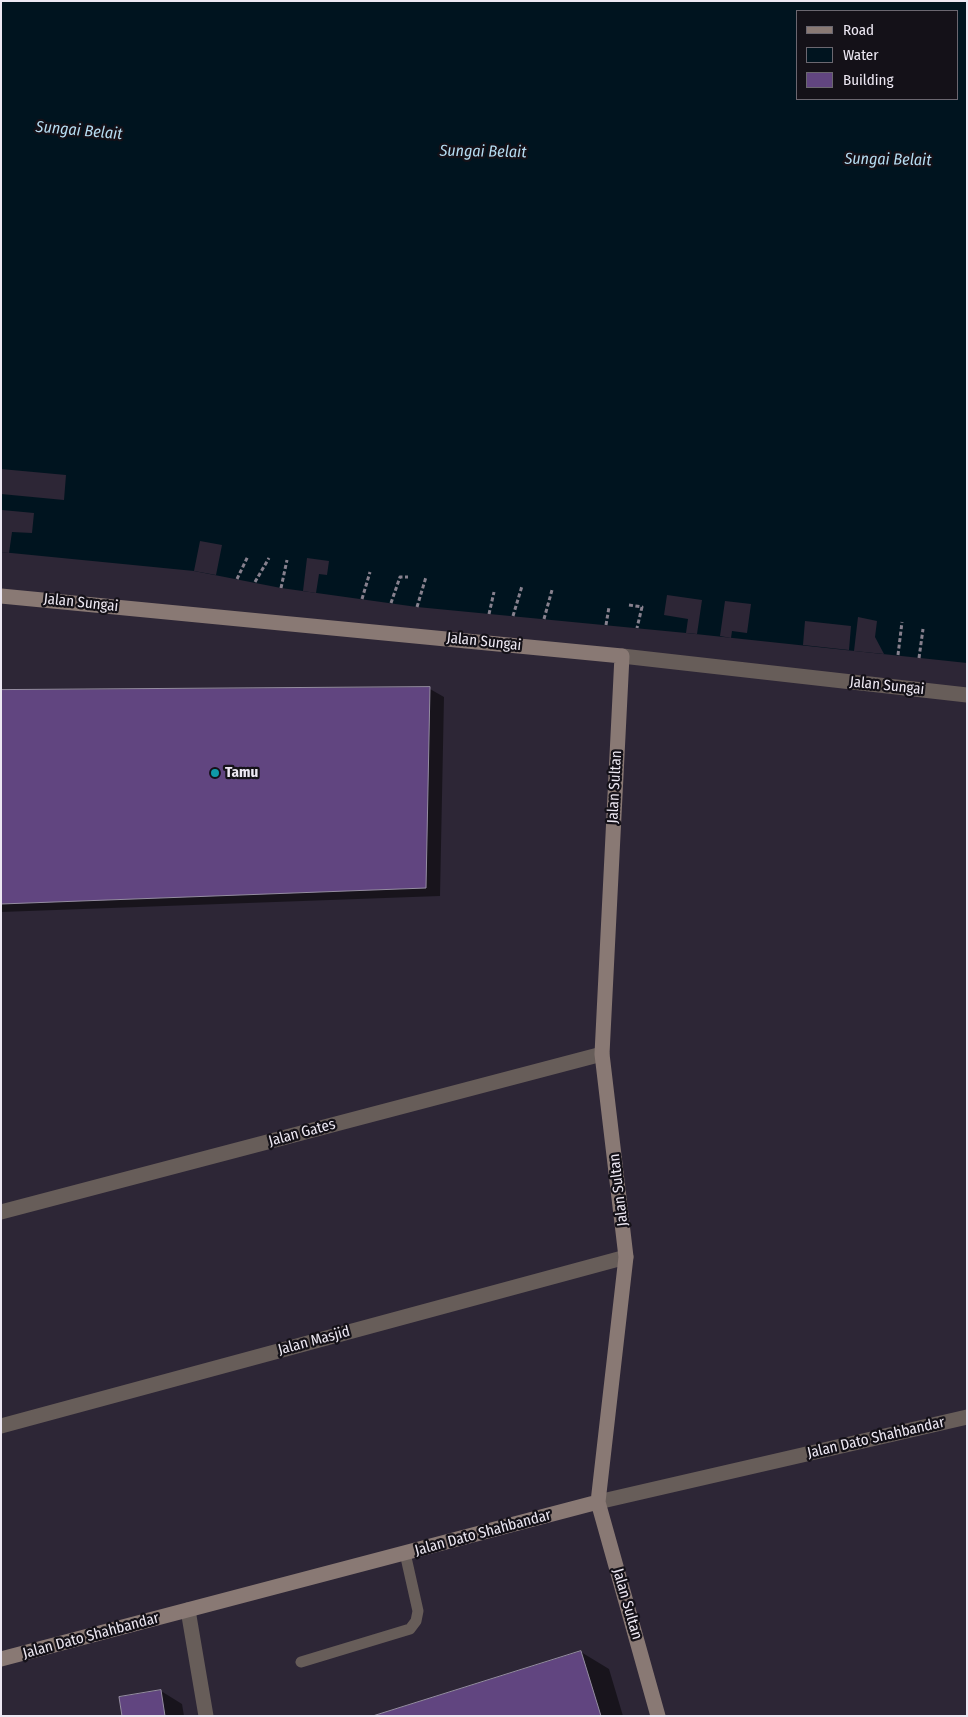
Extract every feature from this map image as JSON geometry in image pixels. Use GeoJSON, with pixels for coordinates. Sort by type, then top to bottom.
{"type":"FeatureCollection","features":[{"type":"Feature","properties":{"kind":"street","name":"Jalan Sungai"},"geometry":{"type":"LineString","coordinates":[[1,596],[622,656],[967,695]]}},
{"type":"Feature","properties":{"kind":"street","name":"Jalan Sultan"},"geometry":{"type":"LineString","coordinates":[[622,656],[602,1054],[626,1257],[598,1502],[658,1716]]}},
{"type":"Feature","properties":{"kind":"street","name":"Jalan Gates"},"geometry":{"type":"LineString","coordinates":[[1,1212],[602,1054]]}},
{"type":"Feature","properties":{"kind":"street","name":"Jalan Masjid"},"geometry":{"type":"LineString","coordinates":[[1,1426],[626,1257]]}},
{"type":"Feature","properties":{"kind":"street","name":"Jalan Dato Shahbandar"},"geometry":{"type":"LineString","coordinates":[[1,1659],[598,1502],[967,1417]]}},
{"type":"Feature","properties":{"kind":"street"},"geometry":{"type":"LineString","coordinates":[[188,1610],[206,1716]]}},
{"type":"Feature","properties":{"kind":"lane"},"geometry":{"type":"LineString","coordinates":[[301,1662],[410,1629],[416,1621],[418,1610],[405,1553]]}},
{"type":"Feature","properties":{"kind":"path"},"geometry":{"type":"LineString","coordinates":[[237,579],[248,556]]}},
{"type":"Feature","properties":{"kind":"path"},"geometry":{"type":"LineString","coordinates":[[255,582],[269,558]]}},
{"type":"Feature","properties":{"kind":"path"},"geometry":{"type":"LineString","coordinates":[[281,588],[288,560]]}},
{"type":"Feature","properties":{"kind":"path"},"geometry":{"type":"LineString","coordinates":[[362,599],[370,572]]}},
{"type":"Feature","properties":{"kind":"path"},"geometry":{"type":"LineString","coordinates":[[391,603],[400,577],[408,577]]}},
{"type":"Feature","properties":{"kind":"path"},"geometry":{"type":"LineString","coordinates":[[417,607],[426,577]]}},
{"type":"Feature","properties":{"kind":"path"},"geometry":{"type":"LineString","coordinates":[[513,616],[522,586]]}},
{"type":"Feature","properties":{"kind":"path"},"geometry":{"type":"LineString","coordinates":[[544,619],[552,590]]}},
{"type":"Feature","properties":{"kind":"path"},"geometry":{"type":"LineString","coordinates":[[489,614],[494,592]]}},
{"type":"Feature","properties":{"kind":"path"},"geometry":{"type":"LineString","coordinates":[[629,605],[642,607],[638,628]]}},
{"type":"Feature","properties":{"kind":"path"},"geometry":{"type":"LineString","coordinates":[[606,625],[609,607]]}},
{"type":"Feature","properties":{"kind":"path"},"geometry":{"type":"LineString","coordinates":[[898,655],[902,622]]}},
{"type":"Feature","properties":{"kind":"path"},"geometry":{"type":"LineString","coordinates":[[919,658],[924,629]]}},
{"type":"Feature","properties":{"kind":"water","name":"Sungai Belait"},"geometry":{"type":"Polygon","coordinates":[[[1,1],[967,1],[967,663],[417,607],[281,588],[194,571],[1,552],[1,1]]]}},
{"type":"Feature","properties":{"kind":"pier"},"geometry":{"type":"Polygon","coordinates":[[[1,469],[66,475],[64,500],[1,494],[1,469]]]}},
{"type":"Feature","properties":{"kind":"pier"},"geometry":{"type":"Polygon","coordinates":[[[2,510],[34,513],[32,533],[12,532],[9,553],[1,552],[2,510]]]}},
{"type":"Feature","properties":{"kind":"pier"},"geometry":{"type":"Polygon","coordinates":[[[200,541],[222,545],[216,575],[194,571],[200,541]]]}},
{"type":"Feature","properties":{"kind":"pier"},"geometry":{"type":"Polygon","coordinates":[[[307,558],[329,561],[327,575],[319,574],[316,593],[303,591],[307,558]]]}},
{"type":"Feature","properties":{"kind":"pier"},"geometry":{"type":"Polygon","coordinates":[[[667,595],[702,600],[697,634],[686,633],[688,619],[664,615],[667,595]]]}},
{"type":"Feature","properties":{"kind":"pier"},"geometry":{"type":"Polygon","coordinates":[[[725,601],[751,604],[747,633],[732,631],[731,638],[720,636],[725,601]]]}},
{"type":"Feature","properties":{"kind":"pier"},"geometry":{"type":"Polygon","coordinates":[[[858,617],[877,621],[875,637],[884,654],[854,651],[858,617]]]}},
{"type":"Feature","properties":{"kind":"pier"},"geometry":{"type":"Polygon","coordinates":[[[805,621],[851,626],[849,650],[803,645],[805,621]]]}},
{"type":"Feature","properties":{"kind":"building","name":"Tamu"},"geometry":{"type":"Polygon","coordinates":[[[430,687],[426,888],[1,904],[1,690],[430,687]]]}},
{"type":"Feature","properties":{"kind":"building"},"geometry":{"type":"Polygon","coordinates":[[[581,1651],[601,1716],[373,1716],[581,1651]]]}},
{"type":"Feature","properties":{"kind":"building"},"geometry":{"type":"Polygon","coordinates":[[[161,1690],[165,1716],[122,1716],[119,1697],[161,1690]]]}},
{"type":"Feature","properties":{"kind":"place","name":"Tamu"},"geometry":{"type":"Point","coordinates":[215,773]}}]}
